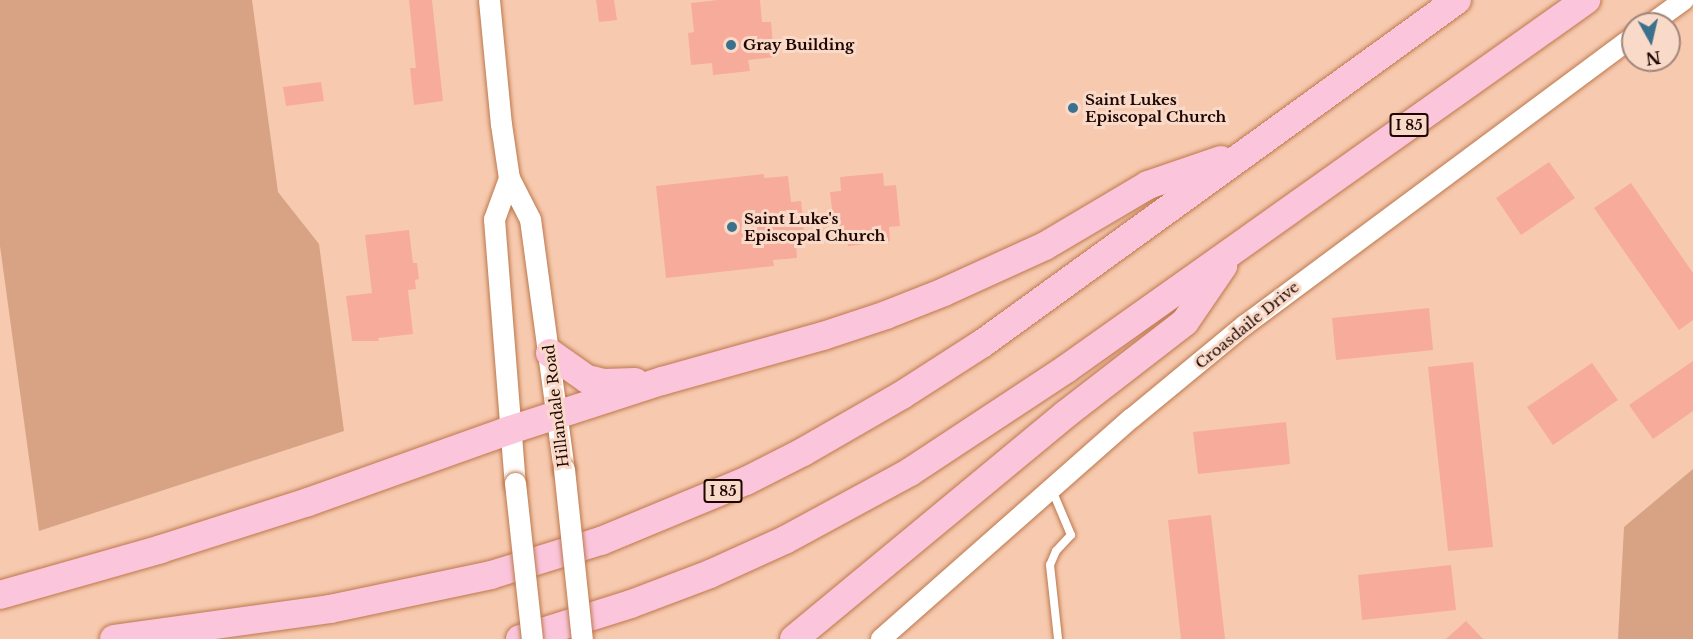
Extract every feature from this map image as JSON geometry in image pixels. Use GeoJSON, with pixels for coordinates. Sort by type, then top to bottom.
{"type":"FeatureCollection","features":[{"type":"Feature","properties":{"kind":"highway","name":"I 85"},"geometry":{"type":"LineString","coordinates":[[114,639],[330,609],[480,578],[601,541],[695,504],[803,452],[911,389],[983,343],[1458,0]]}},
{"type":"Feature","properties":{"kind":"highway","name":"I 85"},"geometry":{"type":"LineString","coordinates":[[520,639],[631,604],[710,574],[852,506],[973,433],[1586,0]]}},
{"type":"Feature","properties":{"kind":"highway"},"geometry":{"type":"LineString","coordinates":[[0,595],[161,549],[308,502],[510,430],[662,381],[823,336],[915,303],[1045,246],[1148,185],[1251,150]]}},
{"type":"Feature","properties":{"kind":"highway"},"geometry":{"type":"LineString","coordinates":[[794,639],[1057,421],[1185,322],[1233,250]]}},
{"type":"Feature","properties":{"kind":"highway"},"geometry":{"type":"LineString","coordinates":[[550,353],[582,376],[595,382],[662,381]]}},
{"type":"Feature","properties":{"kind":"main road","name":"Hillandale Road"},"geometry":{"type":"LineString","coordinates":[[489,0],[501,124],[509,178],[530,219],[550,353],[582,639]]}},
{"type":"Feature","properties":{"kind":"main road","name":"Hillandale Road"},"geometry":{"type":"LineString","coordinates":[[509,178],[494,219],[510,430],[532,639]]}},
{"type":"Feature","properties":{"kind":"street"},"geometry":{"type":"LineString","coordinates":[[1668,12],[1684,0]]}},
{"type":"Feature","properties":{"kind":"street","name":"Croasdaile Drive"},"geometry":{"type":"LineString","coordinates":[[881,639],[1132,418],[1294,287],[1621,46]]}},
{"type":"Feature","properties":{"kind":"lane"},"geometry":{"type":"LineString","coordinates":[[1051,489],[1071,535],[1056,551],[1050,565],[1058,639]]}},
{"type":"Feature","properties":{"kind":"shaded area"},"geometry":{"type":"Polygon","coordinates":[[[0,0],[252,0],[278,192],[319,244],[344,431],[39,531],[0,246],[0,0]]]}},
{"type":"Feature","properties":{"kind":"shaded area"},"geometry":{"type":"Polygon","coordinates":[[[1693,469],[1693,639],[1618,639],[1624,527],[1693,469]]]}},
{"type":"Feature","properties":{"kind":"building"},"geometry":{"type":"Polygon","coordinates":[[[409,0],[432,0],[443,101],[414,105],[410,68],[416,68],[409,0]]]}},
{"type":"Feature","properties":{"kind":"building"},"geometry":{"type":"Polygon","coordinates":[[[596,0],[614,0],[617,20],[599,22],[596,0]]]}},
{"type":"Feature","properties":{"kind":"building","name":"Gray Building"},"geometry":{"type":"Polygon","coordinates":[[[718,0],[760,0],[762,22],[771,22],[774,57],[748,60],[750,71],[713,75],[712,63],[691,65],[688,33],[694,32],[691,3],[718,0]]]}},
{"type":"Feature","properties":{"kind":"building"},"geometry":{"type":"Polygon","coordinates":[[[321,82],[324,101],[286,106],[283,87],[321,82]]]}},
{"type":"Feature","properties":{"kind":"building"},"geometry":{"type":"Polygon","coordinates":[[[1549,162],[1575,198],[1521,235],[1496,198],[1549,162]]]}},
{"type":"Feature","properties":{"kind":"building"},"geometry":{"type":"Polygon","coordinates":[[[883,173],[884,186],[896,185],[900,226],[889,227],[890,241],[848,246],[846,233],[835,234],[830,192],[841,191],[840,177],[883,173]]]}},
{"type":"Feature","properties":{"kind":"building","name":"Saint Luke's Episcopal Church"},"geometry":{"type":"Polygon","coordinates":[[[764,174],[764,178],[788,176],[791,202],[801,201],[804,231],[795,232],[797,258],[773,260],[774,266],[666,278],[656,186],[764,174]]]}},
{"type":"Feature","properties":{"kind":"building"},"geometry":{"type":"Polygon","coordinates":[[[1631,183],[1693,273],[1693,320],[1679,330],[1594,208],[1631,183]]]}},
{"type":"Feature","properties":{"kind":"building"},"geometry":{"type":"Polygon","coordinates":[[[409,230],[413,263],[417,263],[419,279],[415,280],[416,289],[408,290],[413,334],[378,338],[379,341],[352,341],[346,296],[372,293],[365,235],[409,230]]]}},
{"type":"Feature","properties":{"kind":"building"},"geometry":{"type":"Polygon","coordinates":[[[1429,308],[1433,350],[1336,360],[1332,318],[1429,308]]]}},
{"type":"Feature","properties":{"kind":"building"},"geometry":{"type":"Polygon","coordinates":[[[1693,361],[1693,411],[1653,439],[1629,405],[1693,361]]]}},
{"type":"Feature","properties":{"kind":"building"},"geometry":{"type":"Polygon","coordinates":[[[1473,362],[1493,547],[1448,551],[1428,367],[1473,362]]]}},
{"type":"Feature","properties":{"kind":"building"},"geometry":{"type":"Polygon","coordinates":[[[1592,363],[1618,400],[1553,445],[1527,407],[1592,363]]]}},
{"type":"Feature","properties":{"kind":"building"},"geometry":{"type":"Polygon","coordinates":[[[1286,422],[1290,464],[1198,474],[1193,432],[1286,422]]]}},
{"type":"Feature","properties":{"kind":"building"},"geometry":{"type":"Polygon","coordinates":[[[1211,515],[1225,639],[1181,639],[1168,520],[1211,515]]]}},
{"type":"Feature","properties":{"kind":"building"},"geometry":{"type":"Polygon","coordinates":[[[1451,565],[1456,610],[1362,620],[1358,575],[1451,565]]]}},
{"type":"Feature","properties":{"kind":"building"},"geometry":{"type":"Polygon","coordinates":[[[1466,621],[1483,639],[1446,639],[1466,621]]]}},
{"type":"Feature","properties":{"kind":"place","name":"Gray Building"},"geometry":{"type":"Point","coordinates":[731,45]}},
{"type":"Feature","properties":{"kind":"place","name":"Saint Lukes Episcopal Church"},"geometry":{"type":"Point","coordinates":[1073,108]}},
{"type":"Feature","properties":{"kind":"place","name":"Saint Luke's Episcopal Church"},"geometry":{"type":"Point","coordinates":[732,227]}}]}
